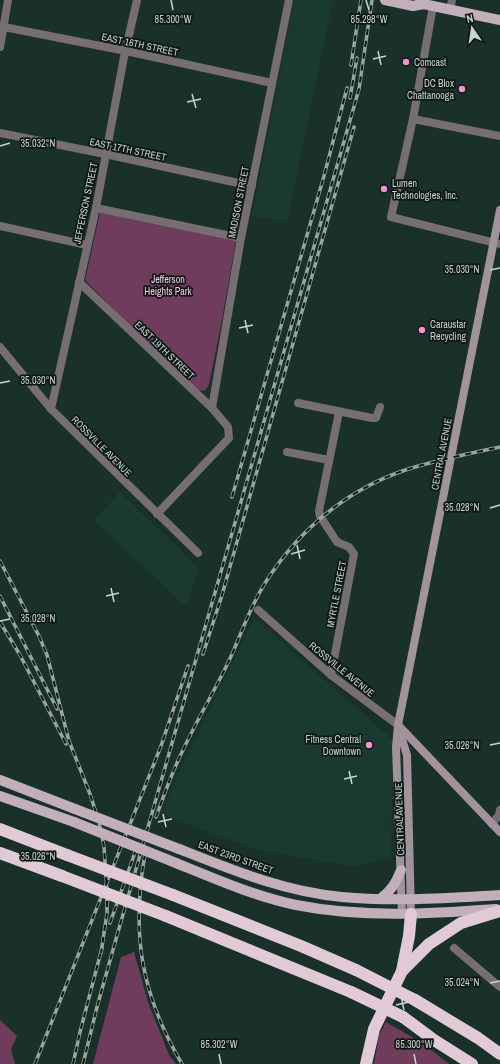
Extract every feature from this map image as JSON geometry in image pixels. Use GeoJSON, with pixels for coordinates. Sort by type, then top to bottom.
{"type":"FeatureCollection","features":[{"type":"Feature","properties":{"kind":"highway"},"geometry":{"type":"LineString","coordinates":[[0,829],[173,895],[294,943],[356,970],[415,1000],[478,1038],[500,1054]]}},
{"type":"Feature","properties":{"kind":"highway"},"geometry":{"type":"LineString","coordinates":[[0,853],[166,916],[351,992],[403,1017],[434,1040],[472,1064]]}},
{"type":"Feature","properties":{"kind":"highway"},"geometry":{"type":"LineString","coordinates":[[402,971],[429,944],[461,923],[500,910]]}},
{"type":"Feature","properties":{"kind":"highway"},"geometry":{"type":"LineString","coordinates":[[366,1064],[374,1029],[402,971],[409,936],[406,914]]}},
{"type":"Feature","properties":{"kind":"highway"},"geometry":{"type":"LineString","coordinates":[[434,1040],[458,1064]]}},
{"type":"Feature","properties":{"kind":"main road"},"geometry":{"type":"LineString","coordinates":[[385,0],[413,6],[426,3],[451,5],[500,20]]}},
{"type":"Feature","properties":{"kind":"main road","name":"CENTRAL AVENUE"},"geometry":{"type":"LineString","coordinates":[[406,900],[401,870],[396,746],[398,725],[497,243],[500,210]]}},
{"type":"Feature","properties":{"kind":"main road"},"geometry":{"type":"LineString","coordinates":[[398,725],[500,832]]}},
{"type":"Feature","properties":{"kind":"main road","name":"CENTRAL AVENUE"},"geometry":{"type":"LineString","coordinates":[[398,725],[407,755],[406,914]]}},
{"type":"Feature","properties":{"kind":"main road","name":"EAST 23RD STREET"},"geometry":{"type":"LineString","coordinates":[[0,780],[240,874],[299,890],[341,897],[406,900],[499,894]]}},
{"type":"Feature","properties":{"kind":"main road"},"geometry":{"type":"LineString","coordinates":[[0,796],[74,822],[250,892],[296,904],[343,912],[406,914],[500,910]]}},
{"type":"Feature","properties":{"kind":"main road"},"geometry":{"type":"LineString","coordinates":[[380,899],[393,887],[401,870]]}},
{"type":"Feature","properties":{"kind":"street"},"geometry":{"type":"LineString","coordinates":[[0,47],[8,0]]}},
{"type":"Feature","properties":{"kind":"street","name":"JEFFERSON STREET"},"geometry":{"type":"LineString","coordinates":[[51,409],[96,208],[105,154],[137,0]]}},
{"type":"Feature","properties":{"kind":"street","name":"MADISON STREET"},"geometry":{"type":"LineString","coordinates":[[212,408],[241,238],[289,0]]}},
{"type":"Feature","properties":{"kind":"street"},"geometry":{"type":"LineString","coordinates":[[426,3],[413,119],[391,217],[497,243]]}},
{"type":"Feature","properties":{"kind":"street","name":"EAST 16TH STREET"},"geometry":{"type":"LineString","coordinates":[[4,27],[126,51],[272,83]]}},
{"type":"Feature","properties":{"kind":"street"},"geometry":{"type":"LineString","coordinates":[[413,119],[500,136]]}},
{"type":"Feature","properties":{"kind":"street","name":"EAST 17TH STREET"},"geometry":{"type":"LineString","coordinates":[[0,133],[252,186]]}},
{"type":"Feature","properties":{"kind":"street"},"geometry":{"type":"LineString","coordinates":[[96,208],[241,238]]}},
{"type":"Feature","properties":{"kind":"street"},"geometry":{"type":"LineString","coordinates":[[0,226],[87,245]]}},
{"type":"Feature","properties":{"kind":"street","name":"EAST 19TH STREET"},"geometry":{"type":"LineString","coordinates":[[79,282],[212,408],[228,427],[229,438],[157,514]]}},
{"type":"Feature","properties":{"kind":"street","name":"ROSSVILLE AVENUE"},"geometry":{"type":"LineString","coordinates":[[0,347],[51,409],[198,553]]}},
{"type":"Feature","properties":{"kind":"street"},"geometry":{"type":"LineString","coordinates":[[298,404],[372,418],[376,418],[380,407]]}},
{"type":"Feature","properties":{"kind":"street","name":"MYRTLE STREET"},"geometry":{"type":"LineString","coordinates":[[331,675],[354,554],[349,547],[337,542],[320,516],[319,511],[339,412]]}},
{"type":"Feature","properties":{"kind":"street"},"geometry":{"type":"LineString","coordinates":[[287,452],[329,460]]}},
{"type":"Feature","properties":{"kind":"street","name":"ROSSVILLE AVENUE"},"geometry":{"type":"LineString","coordinates":[[258,610],[331,675],[398,725]]}},
{"type":"Feature","properties":{"kind":"street"},"geometry":{"type":"LineString","coordinates":[[492,824],[499,815],[500,810]]}},
{"type":"Feature","properties":{"kind":"street"},"geometry":{"type":"LineString","coordinates":[[454,948],[500,987]]}},
{"type":"Feature","properties":{"kind":"shaded area"},"geometry":{"type":"Polygon","coordinates":[[[294,0],[333,0],[287,222],[252,216],[294,0]]]}},
{"type":"Feature","properties":{"kind":"shaded area"},"geometry":{"type":"Polygon","coordinates":[[[120,492],[199,568],[186,607],[94,520],[120,492]]]}},
{"type":"Feature","properties":{"kind":"shaded area"},"geometry":{"type":"Polygon","coordinates":[[[254,618],[393,740],[391,856],[355,867],[258,850],[161,814],[176,778],[254,618]]]}},
{"type":"Feature","properties":{"kind":"green space","name":"Jefferson Heights Park"},"geometry":{"type":"Polygon","coordinates":[[[100,213],[236,241],[209,384],[205,391],[197,390],[129,325],[85,280],[100,213]]]}},
{"type":"Feature","properties":{"kind":"green space"},"geometry":{"type":"Polygon","coordinates":[[[134,952],[148,1002],[169,1055],[176,1064],[93,1064],[121,957],[134,952]]]}},
{"type":"Feature","properties":{"kind":"green space"},"geometry":{"type":"Polygon","coordinates":[[[0,1020],[17,1036],[11,1049],[15,1064],[0,1064],[0,1020]]]}},
{"type":"Feature","properties":{"kind":"green space"},"geometry":{"type":"Polygon","coordinates":[[[386,1022],[424,1044],[449,1064],[374,1064],[379,1035],[386,1022]]]}},
{"type":"Feature","properties":{"kind":"railway"},"geometry":{"type":"LineString","coordinates":[[351,65],[361,0]]}},
{"type":"Feature","properties":{"kind":"railway"},"geometry":{"type":"LineString","coordinates":[[83,1064],[118,932],[359,89],[372,0]]}},
{"type":"Feature","properties":{"kind":"railway"},"geometry":{"type":"LineString","coordinates":[[350,98],[357,58]]}},
{"type":"Feature","properties":{"kind":"railway"},"geometry":{"type":"LineString","coordinates":[[232,497],[324,176],[347,88]]}},
{"type":"Feature","properties":{"kind":"railway"},"geometry":{"type":"LineString","coordinates":[[203,654],[222,595],[354,127]]}},
{"type":"Feature","properties":{"kind":"railway"},"geometry":{"type":"LineString","coordinates":[[156,817],[179,758],[226,667],[255,601],[267,580],[296,542],[313,525],[350,496],[392,475],[415,467],[500,447]]}},
{"type":"Feature","properties":{"kind":"railway"},"geometry":{"type":"LineString","coordinates":[[0,561],[39,636],[47,655],[69,741],[90,794],[99,822],[104,847],[107,892],[107,913],[101,953]]}},
{"type":"Feature","properties":{"kind":"railway"},"geometry":{"type":"LineString","coordinates":[[0,596],[57,709]]}},
{"type":"Feature","properties":{"kind":"railway"},"geometry":{"type":"LineString","coordinates":[[0,622],[20,655],[66,744]]}},
{"type":"Feature","properties":{"kind":"railway"},"geometry":{"type":"LineString","coordinates":[[35,1064],[161,746],[188,666]]}},
{"type":"Feature","properties":{"kind":"railway"},"geometry":{"type":"LineString","coordinates":[[110,923],[138,844]]}},
{"type":"Feature","properties":{"kind":"railway"},"geometry":{"type":"LineString","coordinates":[[145,854],[139,911],[143,963],[157,1013],[182,1064]]}},
{"type":"Feature","properties":{"kind":"railway"},"geometry":{"type":"LineString","coordinates":[[73,1064],[102,948]]}},
{"type":"Feature","properties":{"kind":"place","name":"Comcast"},"geometry":{"type":"Point","coordinates":[406,62]}},
{"type":"Feature","properties":{"kind":"place","name":"DC Blox Chattanooga"},"geometry":{"type":"Point","coordinates":[462,89]}},
{"type":"Feature","properties":{"kind":"place","name":"Lumen Technologies, Inc."},"geometry":{"type":"Point","coordinates":[384,189]}},
{"type":"Feature","properties":{"kind":"place","name":"Caraustar Recycling"},"geometry":{"type":"Point","coordinates":[422,330]}},
{"type":"Feature","properties":{"kind":"place","name":"Fitness Central Downtown"},"geometry":{"type":"Point","coordinates":[369,745]}}]}
